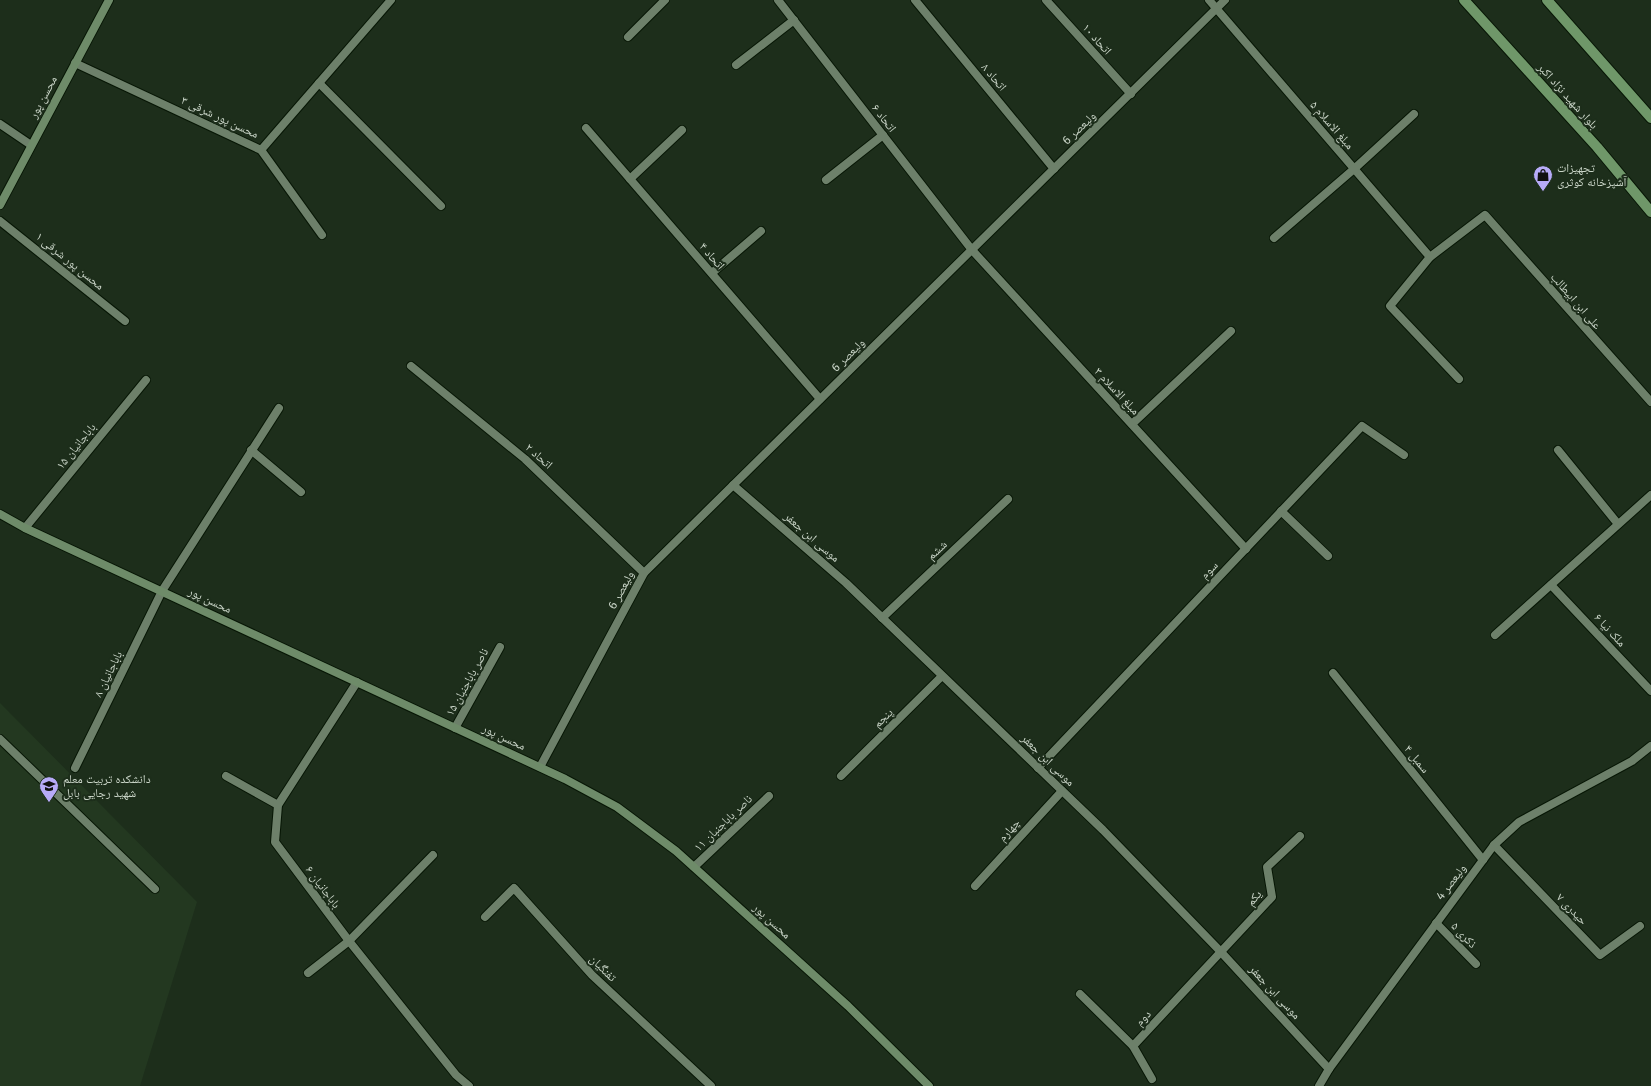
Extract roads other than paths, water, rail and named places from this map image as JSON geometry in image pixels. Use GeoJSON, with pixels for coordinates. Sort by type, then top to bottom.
{"type":"FeatureCollection","features":[{"type":"Feature","properties":{"kind":"main road","name":"محسن پور"},"geometry":{"type":"LineString","coordinates":[[0,205],[108,0]]}},
{"type":"Feature","properties":{"kind":"main road","name":"بلوار شهید نژاد اکبر"},"geometry":{"type":"LineString","coordinates":[[1464,0],[1592,142],[1651,212]]}},
{"type":"Feature","properties":{"kind":"main road"},"geometry":{"type":"LineString","coordinates":[[1547,0],[1651,118]]}},
{"type":"Feature","properties":{"kind":"main road","name":"محسن پور"},"geometry":{"type":"LineString","coordinates":[[0,514],[25,528],[540,767],[617,807],[676,851],[694,867],[848,1006],[928,1086]]}},
{"type":"Feature","properties":{"kind":"street","name":"محسن پور شرقی ۳"},"geometry":{"type":"LineString","coordinates":[[75,63],[261,150],[391,0]]}},
{"type":"Feature","properties":{"kind":"street"},"geometry":{"type":"LineString","coordinates":[[628,37],[665,0]]}},
{"type":"Feature","properties":{"kind":"street","name":"اتحاد ۶"},"geometry":{"type":"LineString","coordinates":[[778,0],[972,250]]}},
{"type":"Feature","properties":{"kind":"street","name":"اتحاد ۸"},"geometry":{"type":"LineString","coordinates":[[915,0],[1054,169]]}},
{"type":"Feature","properties":{"kind":"street","name":"اتحاد ۱۰"},"geometry":{"type":"LineString","coordinates":[[1046,0],[1131,94]]}},
{"type":"Feature","properties":{"kind":"street","name":"مبلغ الاسلام ۵"},"geometry":{"type":"LineString","coordinates":[[1209,0],[1430,257]]}},
{"type":"Feature","properties":{"kind":"street","name":"ولیعصر 6"},"geometry":{"type":"LineString","coordinates":[[540,767],[644,573],[1226,0]]}},
{"type":"Feature","properties":{"kind":"street"},"geometry":{"type":"LineString","coordinates":[[736,65],[794,20]]}},
{"type":"Feature","properties":{"kind":"street"},"geometry":{"type":"LineString","coordinates":[[319,83],[441,206]]}},
{"type":"Feature","properties":{"kind":"street"},"geometry":{"type":"LineString","coordinates":[[1274,238],[1354,169],[1414,114]]}},
{"type":"Feature","properties":{"kind":"street"},"geometry":{"type":"LineString","coordinates":[[0,124],[31,145]]}},
{"type":"Feature","properties":{"kind":"street","name":"اتحاد ۴"},"geometry":{"type":"LineString","coordinates":[[586,128],[820,399]]}},
{"type":"Feature","properties":{"kind":"street"},"geometry":{"type":"LineString","coordinates":[[630,179],[682,130]]}},
{"type":"Feature","properties":{"kind":"street"},"geometry":{"type":"LineString","coordinates":[[826,180],[883,135]]}},
{"type":"Feature","properties":{"kind":"street"},"geometry":{"type":"LineString","coordinates":[[261,150],[322,235]]}},
{"type":"Feature","properties":{"kind":"street","name":"علی ابن ابیطالب"},"geometry":{"type":"LineString","coordinates":[[1430,257],[1484,215],[1651,402]]}},
{"type":"Feature","properties":{"kind":"street","name":"محسن پور شرقی ۱"},"geometry":{"type":"LineString","coordinates":[[0,221],[125,321]]}},
{"type":"Feature","properties":{"kind":"street"},"geometry":{"type":"LineString","coordinates":[[712,273],[761,231]]}},
{"type":"Feature","properties":{"kind":"street","name":"مبلغ الاسلام ۳"},"geometry":{"type":"LineString","coordinates":[[972,250],[1246,549]]}},
{"type":"Feature","properties":{"kind":"street"},"geometry":{"type":"LineString","coordinates":[[1430,257],[1390,306],[1459,379]]}},
{"type":"Feature","properties":{"kind":"street"},"geometry":{"type":"LineString","coordinates":[[1132,424],[1231,331]]}},
{"type":"Feature","properties":{"kind":"street","name":"اتحاد ۲"},"geometry":{"type":"LineString","coordinates":[[411,366],[526,459],[644,573]]}},
{"type":"Feature","properties":{"kind":"street","name":"باباجانیان ۱۵"},"geometry":{"type":"LineString","coordinates":[[25,528],[146,380]]}},
{"type":"Feature","properties":{"kind":"street","name":"باباجانیان ۸"},"geometry":{"type":"LineString","coordinates":[[75,768],[162,591],[279,408]]}},
{"type":"Feature","properties":{"kind":"street","name":"سوم"},"geometry":{"type":"LineString","coordinates":[[1038,768],[1362,426],[1404,456]]}},
{"type":"Feature","properties":{"kind":"street"},"geometry":{"type":"LineString","coordinates":[[252,450],[301,492]]}},
{"type":"Feature","properties":{"kind":"street"},"geometry":{"type":"LineString","coordinates":[[1558,450],[1618,524]]}},
{"type":"Feature","properties":{"kind":"street","name":"موسی ابن جعفر"},"geometry":{"type":"LineString","coordinates":[[733,485],[846,583],[1103,830],[1221,952],[1329,1069]]}},
{"type":"Feature","properties":{"kind":"street"},"geometry":{"type":"LineString","coordinates":[[1495,634],[1651,495]]}},
{"type":"Feature","properties":{"kind":"street","name":"ششم"},"geometry":{"type":"LineString","coordinates":[[882,618],[1008,499]]}},
{"type":"Feature","properties":{"kind":"street"},"geometry":{"type":"LineString","coordinates":[[1281,511],[1328,556]]}},
{"type":"Feature","properties":{"kind":"street","name":"ملک نیا ۶"},"geometry":{"type":"LineString","coordinates":[[1551,585],[1651,691]]}},
{"type":"Feature","properties":{"kind":"street","name":"ناصر باباجنبان ۱۵"},"geometry":{"type":"LineString","coordinates":[[455,728],[500,647]]}},
{"type":"Feature","properties":{"kind":"street","name":"سمبل ۴"},"geometry":{"type":"LineString","coordinates":[[1333,673],[1483,860]]}},
{"type":"Feature","properties":{"kind":"street","name":"پنجم"},"geometry":{"type":"LineString","coordinates":[[841,776],[942,676]]}},
{"type":"Feature","properties":{"kind":"street","name":"باباجانیان ۶"},"geometry":{"type":"LineString","coordinates":[[356,682],[278,805],[275,842],[349,941],[456,1075],[470,1086]]}},
{"type":"Feature","properties":{"kind":"street"},"geometry":{"type":"LineString","coordinates":[[0,739],[155,889]]}},
{"type":"Feature","properties":{"kind":"street","name":"ولیعصر 4"},"geometry":{"type":"LineString","coordinates":[[1320,1086],[1329,1069],[1494,845],[1520,822],[1632,761],[1651,746]]}},
{"type":"Feature","properties":{"kind":"street"},"geometry":{"type":"LineString","coordinates":[[226,776],[278,805]]}},
{"type":"Feature","properties":{"kind":"street","name":"چهارم"},"geometry":{"type":"LineString","coordinates":[[975,886],[1062,791]]}},
{"type":"Feature","properties":{"kind":"street","name":"ناصر باباجنبان ۱۱"},"geometry":{"type":"LineString","coordinates":[[694,867],[768,796]]}},
{"type":"Feature","properties":{"kind":"street","name":"یکم"},"geometry":{"type":"LineString","coordinates":[[1221,952],[1272,898],[1267,867],[1300,836]]}},
{"type":"Feature","properties":{"kind":"street","name":"حیدری ۷"},"geometry":{"type":"LineString","coordinates":[[1494,845],[1600,954],[1640,926]]}},
{"type":"Feature","properties":{"kind":"street"},"geometry":{"type":"LineString","coordinates":[[308,973],[349,941],[432,856]]}},
{"type":"Feature","properties":{"kind":"street","name":"تفنگیان"},"geometry":{"type":"LineString","coordinates":[[485,917],[514,888],[592,975],[711,1086]]}},
{"type":"Feature","properties":{"kind":"street","name":"ذکری ۵"},"geometry":{"type":"LineString","coordinates":[[1436,923],[1476,964]]}},
{"type":"Feature","properties":{"kind":"street","name":"دوم"},"geometry":{"type":"LineString","coordinates":[[1133,1046],[1221,952]]}},
{"type":"Feature","properties":{"kind":"street"},"geometry":{"type":"LineString","coordinates":[[1080,994],[1133,1046],[1152,1079]]}},
{"type":"Feature","properties":{"kind":"place","name":"تجهیزات آشپزخانه کوثری"},"geometry":{"type":"Point","coordinates":[1543,192]}},
{"type":"Feature","properties":{"kind":"place","name":"دانشکده تربیت معلم شهید رجایی بابل"},"geometry":{"type":"Point","coordinates":[49,803]}}]}
